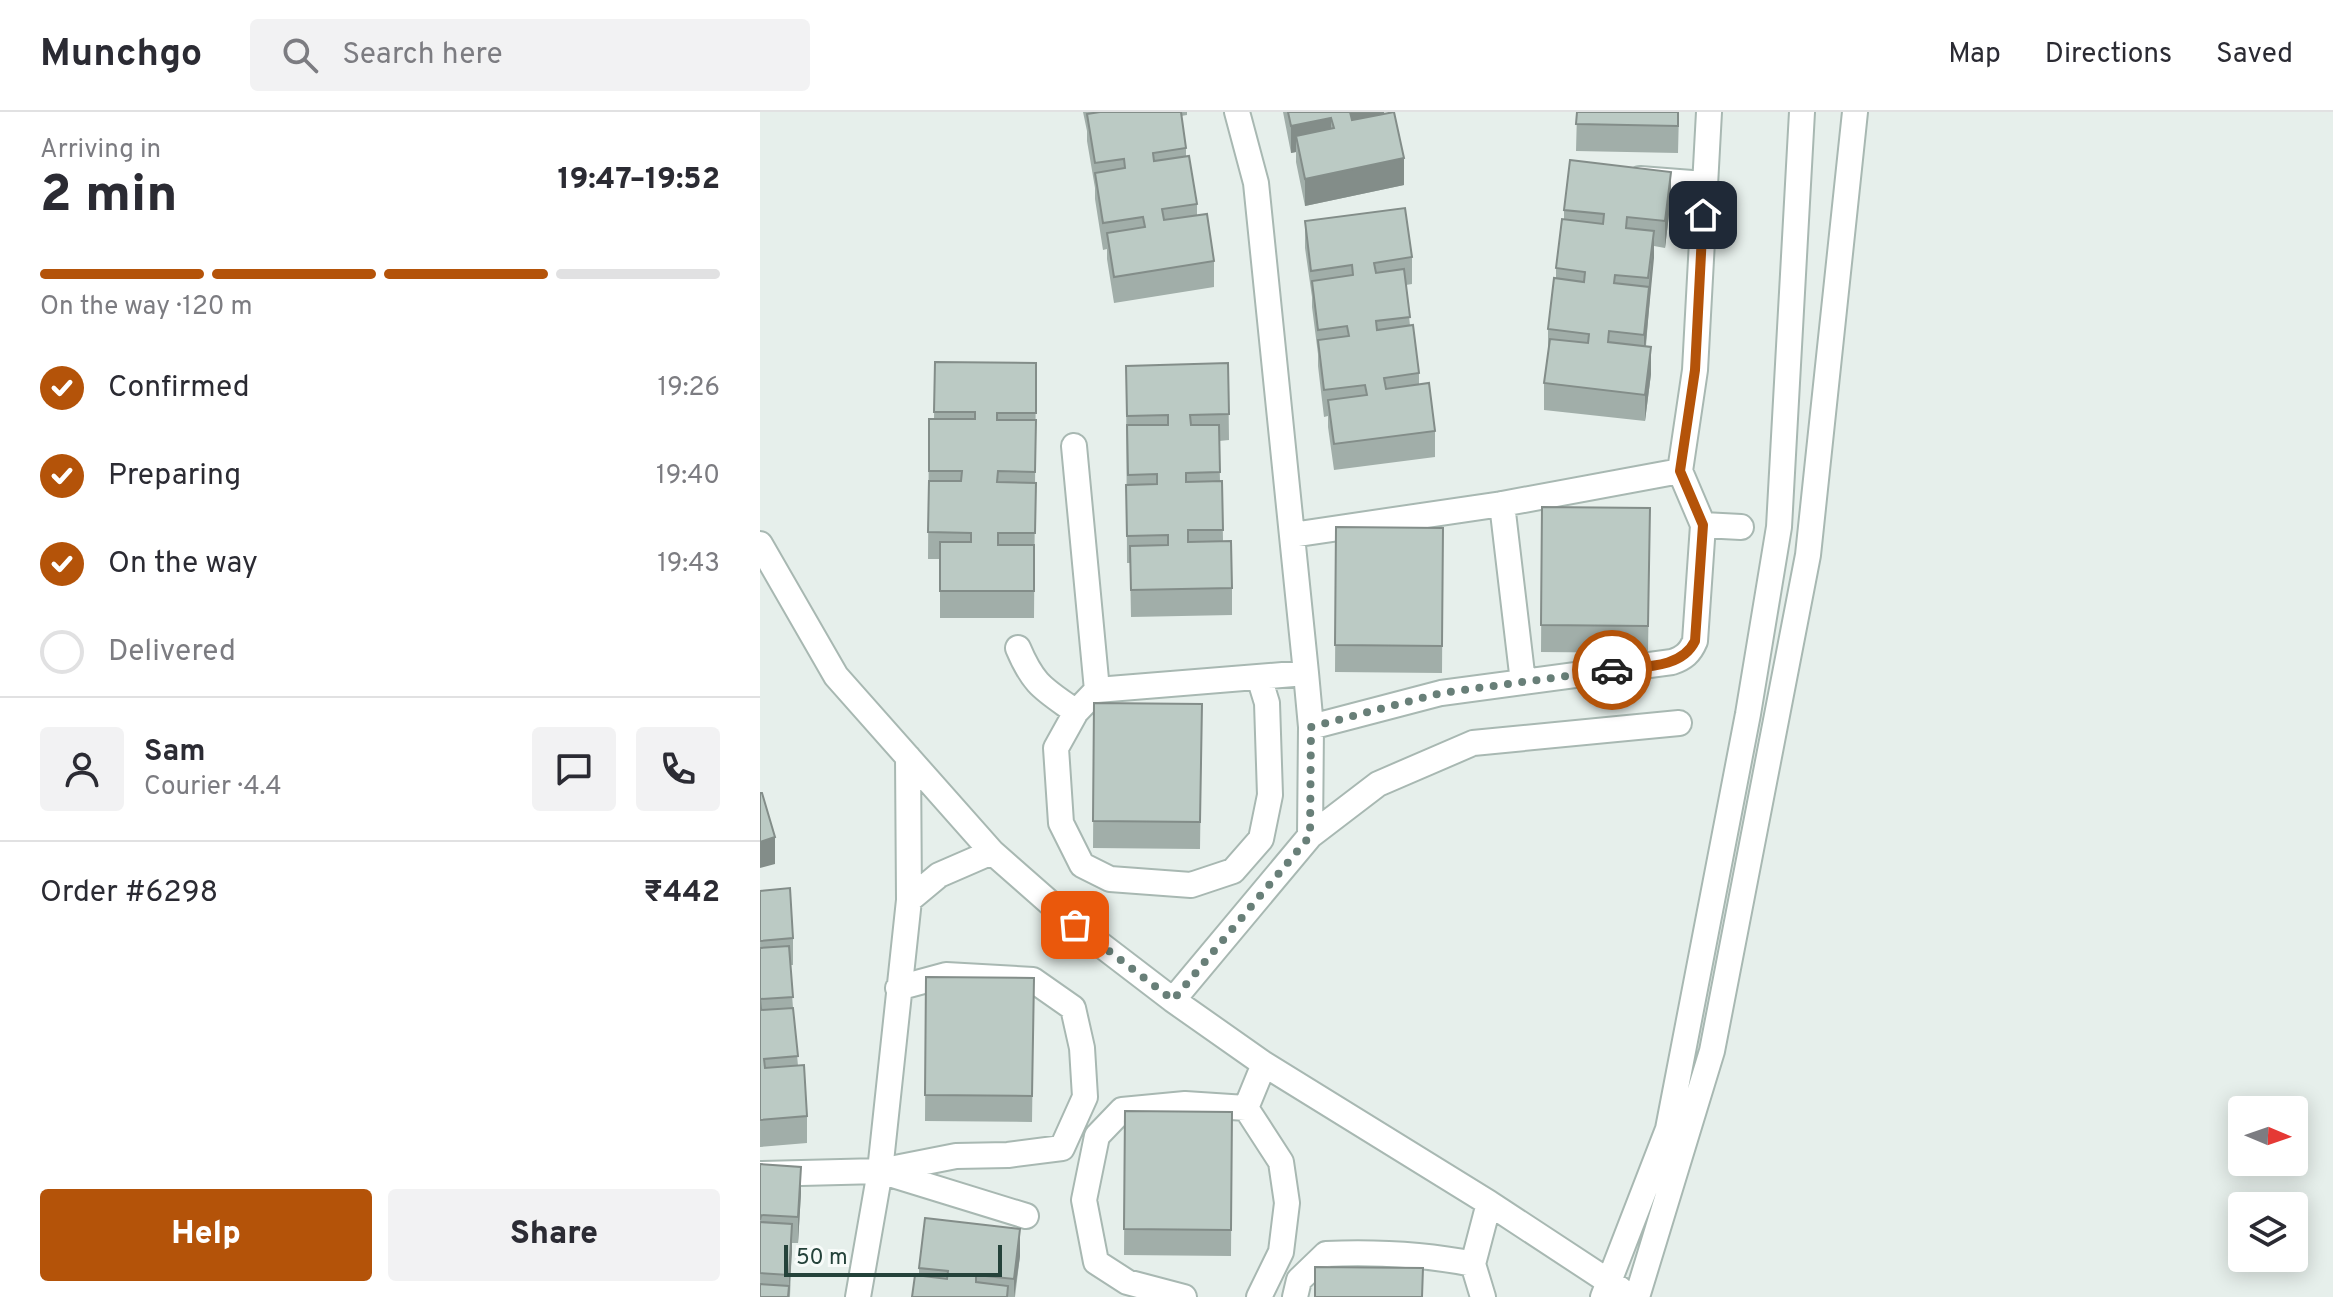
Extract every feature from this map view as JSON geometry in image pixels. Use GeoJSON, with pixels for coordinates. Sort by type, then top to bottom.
{"type":"FeatureCollection","features":[{"type":"Feature","properties":{"kind":"street"},"geometry":{"type":"LineString","coordinates":[[1237,112],[1256,183],[1306,673],[1311,727],[1310,836]]}},
{"type":"Feature","properties":{"kind":"street"},"geometry":{"type":"LineString","coordinates":[[1311,727],[1441,693],[1672,662],[1690,652],[1695,641],[1703,525],[1680,471],[1695,370],[1709,112]]}},
{"type":"Feature","properties":{"kind":"street"},"geometry":{"type":"LineString","coordinates":[[1606,1290],[1668,1129],[1748,714],[1780,511],[1802,112]]}},
{"type":"Feature","properties":{"kind":"street"},"geometry":{"type":"LineString","coordinates":[[760,544],[836,676],[992,852],[1075,925],[1264,1064],[1489,1203],[1606,1290],[1636,1297],[1712,1051],[1808,555],[1855,112]]}},
{"type":"Feature","properties":{"kind":"street"},"geometry":{"type":"LineString","coordinates":[[1616,177],[1705,184]]}},
{"type":"Feature","properties":{"kind":"street"},"geometry":{"type":"LineString","coordinates":[[1074,446],[1097,690]]}},
{"type":"Feature","properties":{"kind":"street"},"geometry":{"type":"LineString","coordinates":[[1292,535],[1502,504],[1680,471]]}},
{"type":"Feature","properties":{"kind":"street"},"geometry":{"type":"LineString","coordinates":[[1502,504],[1523,682]]}},
{"type":"Feature","properties":{"kind":"street"},"geometry":{"type":"LineString","coordinates":[[1703,525],[1741,527]]}},
{"type":"Feature","properties":{"kind":"street"},"geometry":{"type":"LineString","coordinates":[[1775,549],[1808,555]]}},
{"type":"Feature","properties":{"kind":"street"},"geometry":{"type":"LineString","coordinates":[[1018,648],[1028,673],[1040,687],[1076,712]]}},
{"type":"Feature","properties":{"kind":"street"},"geometry":{"type":"LineString","coordinates":[[1259,677],[1267,703],[1270,795],[1261,839],[1233,871],[1191,885],[1110,879],[1082,865],[1061,823],[1056,748],[1076,712],[1097,690],[1306,673]]}},
{"type":"Feature","properties":{"kind":"street"},"geometry":{"type":"LineString","coordinates":[[1173,1000],[1310,836],[1378,784],[1473,743],[1679,723]]}},
{"type":"Feature","properties":{"kind":"street"},"geometry":{"type":"LineString","coordinates":[[858,1297],[880,1171],[909,900],[908,757]]}},
{"type":"Feature","properties":{"kind":"street"},"geometry":{"type":"LineString","coordinates":[[909,900],[939,875],[992,852]]}},
{"type":"Feature","properties":{"kind":"street"},"geometry":{"type":"LineString","coordinates":[[760,1174],[880,1171],[956,1156],[1008,1155],[1062,1148],[1085,1097],[1082,1048],[1073,1008],[1033,980],[946,975],[898,988]]}},
{"type":"Feature","properties":{"kind":"street"},"geometry":{"type":"LineString","coordinates":[[1246,1108],[1264,1064]]}},
{"type":"Feature","properties":{"kind":"street"},"geometry":{"type":"LineString","coordinates":[[1184,1297],[1127,1282],[1096,1262],[1084,1200],[1097,1136],[1122,1110],[1185,1104],[1246,1108]]}},
{"type":"Feature","properties":{"kind":"street"},"geometry":{"type":"LineString","coordinates":[[1246,1108],[1281,1162],[1287,1203],[1281,1252],[1259,1297]]}},
{"type":"Feature","properties":{"kind":"street"},"geometry":{"type":"LineString","coordinates":[[880,1171],[1026,1216]]}},
{"type":"Feature","properties":{"kind":"street"},"geometry":{"type":"LineString","coordinates":[[1483,1297],[1473,1264],[1489,1203]]}},
{"type":"Feature","properties":{"kind":"street"},"geometry":{"type":"LineString","coordinates":[[1295,1297],[1299,1280],[1326,1254],[1433,1256],[1473,1264]]}},
{"type":"Feature","properties":{"kind":"building"},"geometry":{"type":"Polygon","coordinates":[[[1181,112],[1186,148],[1153,153],[1154,161],[1189,156],[1197,204],[1162,209],[1164,220],[1207,214],[1214,261],[1114,277],[1107,233],[1145,227],[1143,217],[1103,223],[1095,173],[1125,168],[1124,159],[1095,163],[1087,114],[1181,112]]]}},
{"type":"Feature","properties":{"kind":"building"},"geometry":{"type":"Polygon","coordinates":[[[1288,112],[1350,112],[1352,120],[1394,112],[1404,158],[1305,179],[1296,136],[1334,128],[1331,118],[1291,126],[1288,112]]]}},
{"type":"Feature","properties":{"kind":"building"},"geometry":{"type":"Polygon","coordinates":[[[1577,112],[1678,112],[1678,126],[1576,124],[1577,112]]]}},
{"type":"Feature","properties":{"kind":"building"},"geometry":{"type":"Polygon","coordinates":[[[1570,160],[1671,172],[1665,221],[1627,217],[1626,228],[1654,231],[1648,278],[1615,275],[1614,283],[1649,287],[1644,335],[1609,331],[1608,342],[1651,347],[1645,395],[1544,383],[1550,339],[1588,343],[1589,334],[1548,329],[1554,278],[1584,282],[1585,272],[1556,268],[1562,219],[1603,224],[1604,214],[1564,210],[1570,160]]]}},
{"type":"Feature","properties":{"kind":"building"},"geometry":{"type":"Polygon","coordinates":[[[1405,208],[1412,257],[1374,263],[1376,273],[1404,269],[1410,317],[1376,321],[1377,330],[1413,325],[1419,373],[1384,378],[1386,389],[1429,383],[1435,431],[1334,444],[1328,400],[1367,395],[1365,385],[1324,390],[1318,340],[1349,336],[1347,326],[1318,330],[1312,281],[1353,275],[1352,265],[1311,271],[1305,221],[1405,208]]]}},
{"type":"Feature","properties":{"kind":"building"},"geometry":{"type":"Polygon","coordinates":[[[935,362],[1036,363],[1036,413],[997,413],[997,420],[1036,420],[1035,472],[998,471],[997,482],[1036,483],[1035,533],[998,533],[998,545],[1034,545],[1034,591],[940,591],[940,542],[971,542],[971,533],[928,532],[929,481],[961,481],[962,471],[929,471],[929,419],[975,419],[975,412],[934,412],[935,362]]]}},
{"type":"Feature","properties":{"kind":"building"},"geometry":{"type":"Polygon","coordinates":[[[1228,363],[1229,414],[1190,415],[1191,425],[1219,425],[1220,472],[1186,473],[1186,482],[1222,481],[1223,530],[1188,530],[1188,542],[1231,541],[1232,588],[1131,590],[1130,546],[1168,545],[1168,535],[1127,536],[1126,485],[1157,484],[1157,474],[1128,475],[1127,425],[1168,425],[1168,415],[1127,416],[1126,366],[1228,363]]]}},
{"type":"Feature","properties":{"kind":"building"},"geometry":{"type":"Polygon","coordinates":[[[1542,507],[1650,508],[1648,626],[1541,625],[1542,507]]]}},
{"type":"Feature","properties":{"kind":"building"},"geometry":{"type":"Polygon","coordinates":[[[1336,527],[1443,528],[1442,646],[1335,645],[1336,527]]]}},
{"type":"Feature","properties":{"kind":"building"},"geometry":{"type":"Polygon","coordinates":[[[1094,703],[1202,704],[1200,822],[1093,821],[1094,703]]]}},
{"type":"Feature","properties":{"kind":"building"},"geometry":{"type":"Polygon","coordinates":[[[760,793],[775,837],[760,842],[760,793]]]}},
{"type":"Feature","properties":{"kind":"building"},"geometry":{"type":"Polygon","coordinates":[[[790,888],[793,938],[760,941],[760,891],[790,888]]]}},
{"type":"Feature","properties":{"kind":"building"},"geometry":{"type":"Polygon","coordinates":[[[789,946],[793,997],[760,999],[760,948],[789,946]]]}},
{"type":"Feature","properties":{"kind":"building"},"geometry":{"type":"Polygon","coordinates":[[[926,977],[1034,978],[1032,1096],[925,1095],[926,977]]]}},
{"type":"Feature","properties":{"kind":"building"},"geometry":{"type":"Polygon","coordinates":[[[760,999],[761,1010],[793,1008],[798,1056],[764,1059],[765,1068],[804,1065],[807,1116],[760,1120],[760,999]]]}},
{"type":"Feature","properties":{"kind":"building"},"geometry":{"type":"Polygon","coordinates":[[[1125,1111],[1232,1112],[1231,1230],[1124,1229],[1125,1111]]]}},
{"type":"Feature","properties":{"kind":"building"},"geometry":{"type":"Polygon","coordinates":[[[760,1164],[801,1167],[798,1217],[761,1215],[760,1220],[760,1164]]]}},
{"type":"Feature","properties":{"kind":"building"},"geometry":{"type":"Polygon","coordinates":[[[925,1218],[1020,1229],[1014,1279],[976,1275],[976,1282],[1008,1286],[1007,1297],[912,1297],[915,1275],[947,1279],[948,1271],[919,1268],[925,1218]]]}},
{"type":"Feature","properties":{"kind":"building"},"geometry":{"type":"Polygon","coordinates":[[[760,1222],[792,1224],[789,1275],[760,1273],[760,1222]]]}},
{"type":"Feature","properties":{"kind":"building"},"geometry":{"type":"Polygon","coordinates":[[[1315,1267],[1423,1268],[1422,1297],[1315,1297],[1315,1267]]]}},
{"type":"Feature","properties":{"kind":"building"},"geometry":{"type":"Polygon","coordinates":[[[760,1284],[789,1286],[788,1297],[760,1297],[760,1284]]]}},
{"type":"Feature","properties":{"kind":"way so far"},"geometry":{"type":"LineString","coordinates":[[1075,925],[1173,1000],[1310,836],[1311,727],[1441,693],[1612,670]]}},
{"type":"Feature","properties":{"kind":"route"},"geometry":{"type":"LineString","coordinates":[[1612,670],[1681,659],[1690,652],[1695,641],[1703,525],[1680,471],[1695,370],[1703,215]]}}]}
